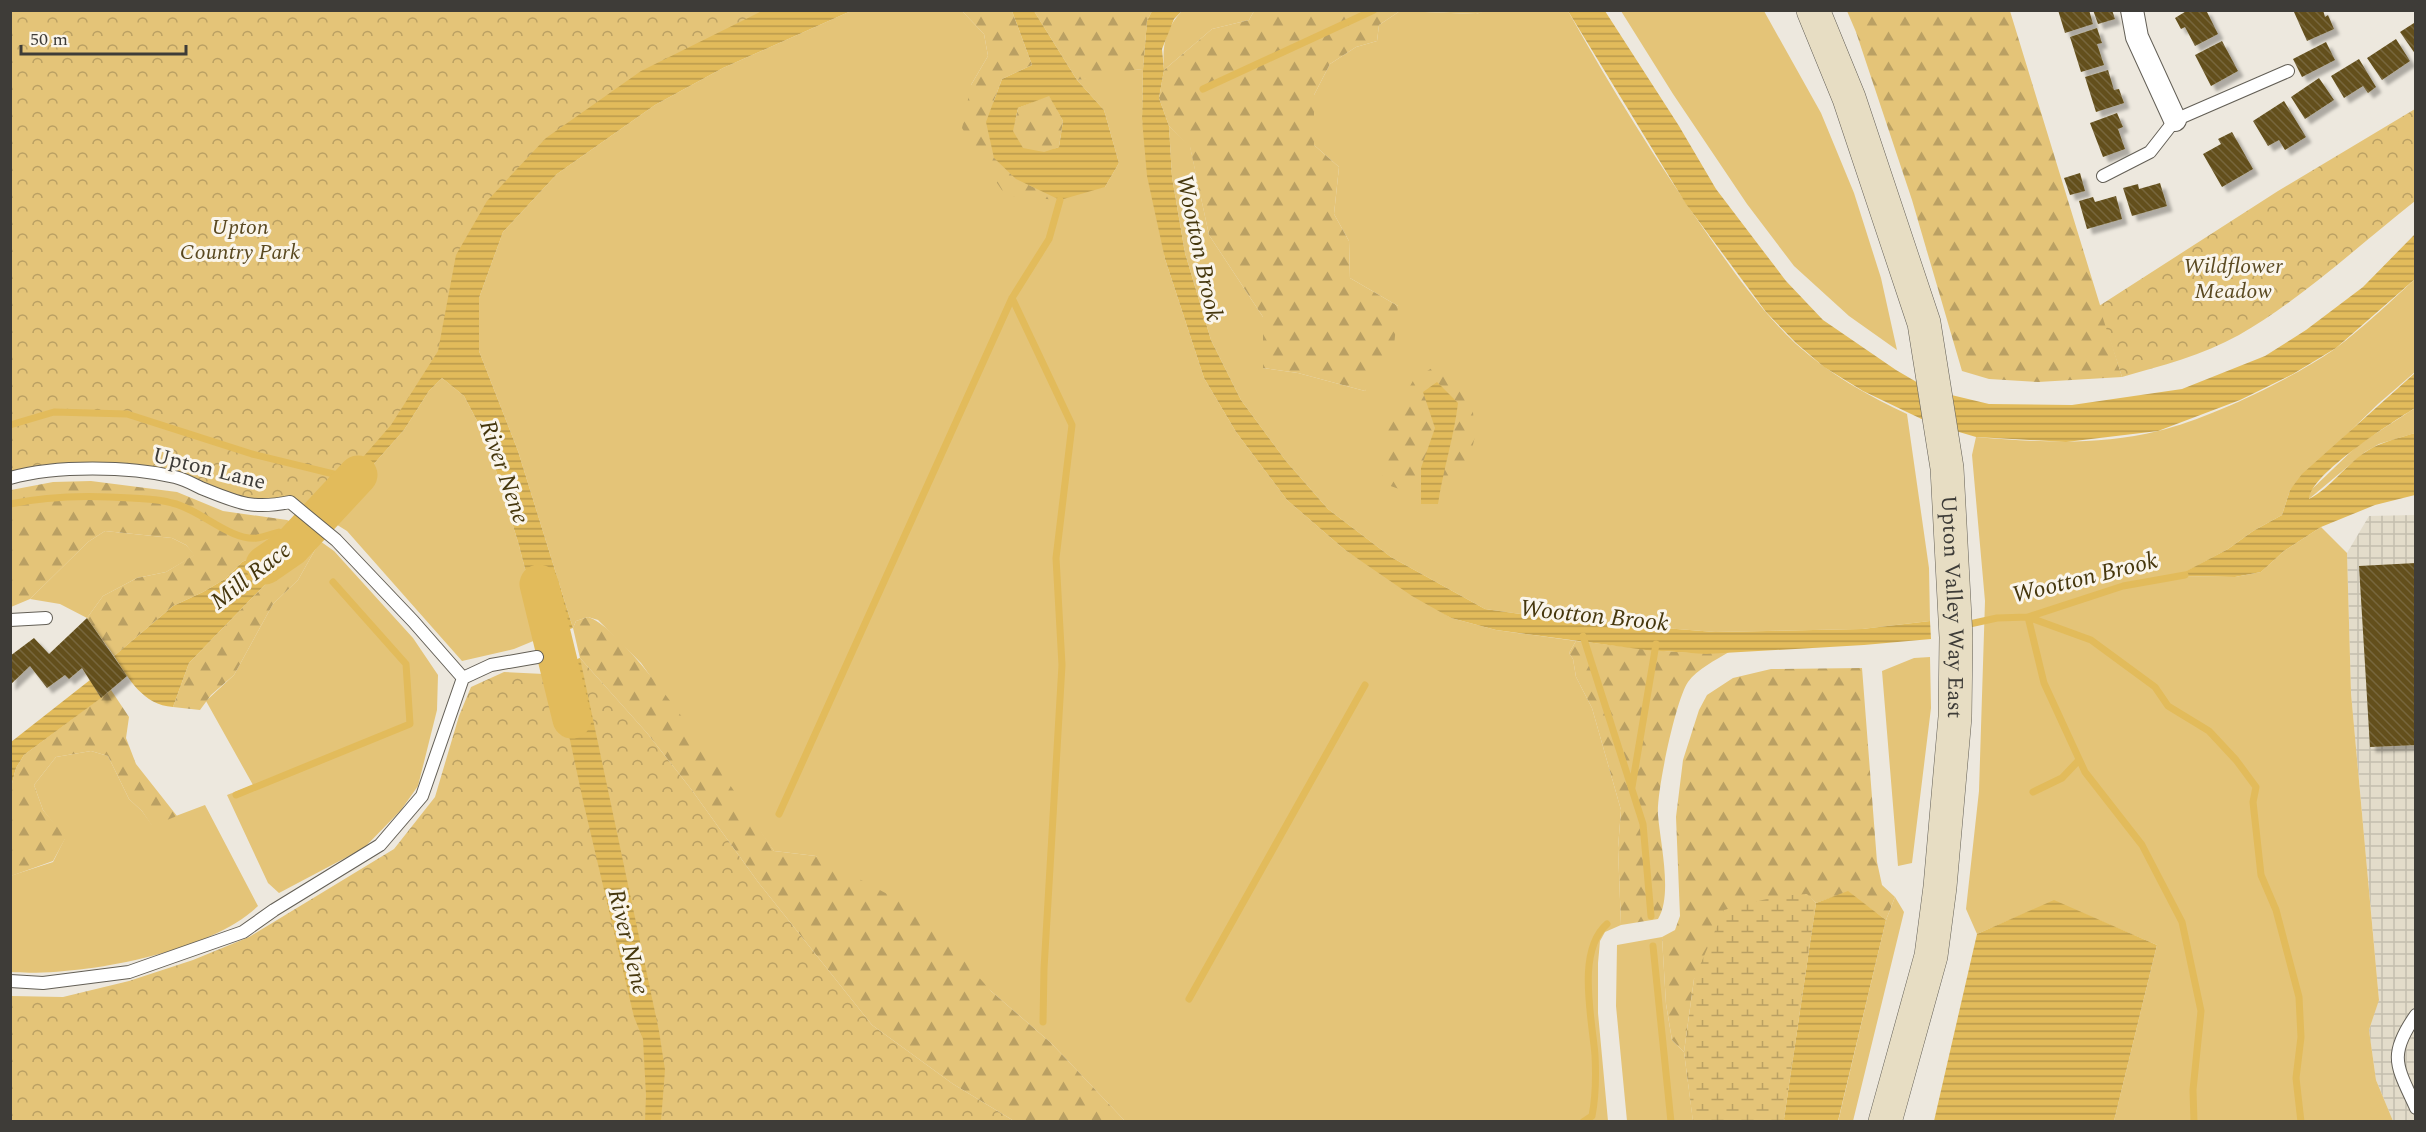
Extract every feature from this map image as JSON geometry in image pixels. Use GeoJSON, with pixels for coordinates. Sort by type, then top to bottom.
{"type":"FeatureCollection","features":[{"type":"Feature","properties":{"kind":"street","name":"Upton Valley Way East"},"geometry":{"type":"LineString","coordinates":[[1800,10],[1850,98]]}},
{"type":"Feature","properties":{"kind":"street","name":"Upton Valley Way East"},"geometry":{"type":"LineString","coordinates":[[1813,10],[1850,98],[1924,323],[1947,468],[1953,560],[1956,717],[1940,887],[1931,956],[1885,1122]]}},
{"type":"Feature","properties":{"kind":"street"},"geometry":{"type":"LineString","coordinates":[[2132,10],[2137,37],[2175,120]]}},
{"type":"Feature","properties":{"kind":"lane"},"geometry":{"type":"LineString","coordinates":[[2103,176],[2150,152],[2175,120],[2288,71]]}},
{"type":"Feature","properties":{"kind":"lane","name":"Upton Lane"},"geometry":{"type":"LineString","coordinates":[[10,478],[28,473],[97,468],[176,477],[245,504],[265,507],[290,502],[336,540],[413,621],[463,678]]}},
{"type":"Feature","properties":{"kind":"lane"},"geometry":{"type":"LineString","coordinates":[[10,620],[46,618]]}},
{"type":"Feature","properties":{"kind":"lane"},"geometry":{"type":"LineString","coordinates":[[10,981],[44,984],[129,972],[243,932],[274,910],[380,846],[422,796],[463,678],[491,665],[537,657]]}},
{"type":"Feature","properties":{"kind":"lane"},"geometry":{"type":"LineString","coordinates":[[2415,1015],[2401,1035],[2397,1064],[2415,1108]]}},
{"type":"Feature","properties":{"kind":"shaded area"},"geometry":{"type":"Polygon","coordinates":[[[2415,515],[2415,1121],[2393,1121],[2376,1080],[2369,1030],[2379,999],[2351,693],[2347,553],[2369,516],[2415,515]]]}},
{"type":"Feature","properties":{"kind":"green space"},"geometry":{"type":"Polygon","coordinates":[[[1488,10],[1568,11],[1672,183],[1761,307],[1796,344],[1821,365],[1863,392],[1907,414],[1929,568],[1930,621],[1862,629],[1715,632],[1562,620],[1485,609],[1391,557],[1328,509],[1286,461],[1241,400],[1211,340],[1185,253],[1172,177],[1169,126],[1190,146],[1209,235],[1263,317],[1263,368],[1298,373],[1365,391],[1398,306],[1350,278],[1349,241],[1334,214],[1339,167],[1314,145],[1314,95],[1330,64],[1356,47],[1377,41],[1379,25],[1400,11],[1476,14],[1488,10]]]}},
{"type":"Feature","properties":{"kind":"green space","name":"Upton Country Park"},"geometry":{"type":"Polygon","coordinates":[[[11,11],[819,11],[636,96],[474,248],[446,353],[399,430],[314,523],[290,502],[265,507],[176,477],[97,468],[11,478],[11,11]]]}},
{"type":"Feature","properties":{"kind":"green space"},"geometry":{"type":"Polygon","coordinates":[[[851,11],[962,11],[984,34],[988,56],[971,85],[1105,187],[1119,163],[1104,110],[1077,80],[1118,71],[1143,69],[1142,119],[1165,259],[1204,378],[1236,432],[1287,500],[1345,550],[1451,618],[1496,630],[1576,641],[1569,653],[1573,659],[1576,677],[1592,708],[1621,810],[1618,848],[1621,925],[1605,932],[1600,941],[1598,963],[1598,1013],[1608,1121],[1125,1121],[1051,1043],[991,991],[816,856],[774,851],[641,663],[598,620],[588,617],[576,621],[573,628],[518,451],[479,351],[479,298],[503,232],[557,174],[655,105],[723,68],[851,11]]]}},
{"type":"Feature","properties":{"kind":"green space"},"geometry":{"type":"Polygon","coordinates":[[[962,11],[1012,11],[1032,65],[1002,79],[986,122],[994,157],[1016,179],[1060,200],[1006,196],[962,128],[971,85],[988,56],[984,34],[962,11]]]}},
{"type":"Feature","properties":{"kind":"green space"},"geometry":{"type":"Polygon","coordinates":[[[1034,11],[1152,11],[1147,21],[1143,69],[1077,80],[1034,11]]]}},
{"type":"Feature","properties":{"kind":"green space"},"geometry":{"type":"Polygon","coordinates":[[[1182,11],[1254,11],[1249,20],[1212,29],[1164,70],[1168,31],[1182,11]]]}},
{"type":"Feature","properties":{"kind":"green space"},"geometry":{"type":"Polygon","coordinates":[[[1254,11],[1400,11],[1379,25],[1377,41],[1356,47],[1330,64],[1314,95],[1314,145],[1339,167],[1334,214],[1349,241],[1350,278],[1398,306],[1394,346],[1365,391],[1298,373],[1263,368],[1263,317],[1209,235],[1190,147],[1169,126],[1159,98],[1164,70],[1212,29],[1249,20],[1254,11]]]}},
{"type":"Feature","properties":{"kind":"green space"},"geometry":{"type":"Polygon","coordinates":[[[1400,11],[1488,11],[1476,14],[1400,11]]]}},
{"type":"Feature","properties":{"kind":"green space"},"geometry":{"type":"Polygon","coordinates":[[[1621,11],[1764,11],[1821,113],[1854,193],[1881,278],[1897,350],[1849,316],[1794,266],[1747,204],[1673,94],[1621,11]]]}},
{"type":"Feature","properties":{"kind":"green space"},"geometry":{"type":"Polygon","coordinates":[[[1847,11],[2010,11],[2122,377],[2038,382],[1989,379],[1962,371],[1912,200],[1847,11]]]}},
{"type":"Feature","properties":{"kind":"green space"},"geometry":{"type":"Polygon","coordinates":[[[1049,95],[1063,121],[1059,147],[1045,152],[1023,148],[1013,131],[1018,108],[1049,95]]]}},
{"type":"Feature","properties":{"kind":"green space","name":"Wildflower Meadow"},"geometry":{"type":"Polygon","coordinates":[[[2415,109],[2415,201],[2308,288],[2239,335],[2196,354],[2122,377],[2099,306],[2278,191],[2415,109]]]}},
{"type":"Feature","properties":{"kind":"green space"},"geometry":{"type":"Polygon","coordinates":[[[2415,279],[2415,372],[2378,404],[2290,490],[2282,515],[2253,531],[2228,549],[2178,576],[2235,577],[2261,572],[2284,551],[2321,527],[2347,553],[2351,693],[2379,1000],[2369,1030],[2376,1080],[2393,1121],[2114,1121],[2157,945],[2054,901],[1977,934],[1966,909],[1979,791],[1985,601],[1972,455],[1976,437],[2067,442],[2113,439],[2158,431],[2202,417],[2250,396],[2318,360],[2357,332],[2415,279]]]}},
{"type":"Feature","properties":{"kind":"green space"},"geometry":{"type":"Polygon","coordinates":[[[1437,365],[1471,388],[1475,436],[1465,479],[1419,496],[1382,483],[1383,434],[1414,379],[1437,365]]]}},
{"type":"Feature","properties":{"kind":"green space"},"geometry":{"type":"Polygon","coordinates":[[[442,378],[464,396],[486,438],[518,542],[543,637],[514,649],[462,661],[347,531],[326,518],[404,430],[429,391],[442,378]]]}},
{"type":"Feature","properties":{"kind":"green space"},"geometry":{"type":"Polygon","coordinates":[[[2415,408],[2415,433],[2379,444],[2365,452],[2309,499],[2309,492],[2358,445],[2415,408]]]}},
{"type":"Feature","properties":{"kind":"green space"},"geometry":{"type":"Polygon","coordinates":[[[91,481],[177,492],[223,511],[287,520],[301,526],[276,546],[242,562],[225,579],[173,606],[114,656],[87,618],[103,596],[137,578],[166,572],[194,555],[186,545],[172,538],[105,531],[88,542],[30,599],[11,607],[11,490],[53,482],[91,481]]]}},
{"type":"Feature","properties":{"kind":"green space"},"geometry":{"type":"Polygon","coordinates":[[[105,531],[172,538],[186,545],[195,555],[166,572],[137,578],[103,596],[87,618],[60,604],[30,599],[88,542],[105,531]]]}},
{"type":"Feature","properties":{"kind":"green space"},"geometry":{"type":"Polygon","coordinates":[[[312,536],[320,541],[298,580],[273,604],[234,675],[211,695],[200,710],[173,707],[189,663],[312,536]]]}},
{"type":"Feature","properties":{"kind":"green space"},"geometry":{"type":"Polygon","coordinates":[[[320,541],[334,551],[413,638],[438,675],[437,710],[418,786],[401,810],[364,848],[279,893],[268,883],[227,795],[253,785],[206,701],[234,675],[273,604],[298,580],[320,541]]]}},
{"type":"Feature","properties":{"kind":"green space"},"geometry":{"type":"Polygon","coordinates":[[[588,617],[607,629],[658,685],[774,851],[816,856],[921,912],[991,991],[1051,1043],[1125,1121],[1014,1121],[953,1084],[872,1025],[758,882],[691,789],[647,733],[580,658],[573,628],[576,621],[588,617]]]}},
{"type":"Feature","properties":{"kind":"green space"},"geometry":{"type":"Polygon","coordinates":[[[1576,641],[1671,652],[1729,652],[1692,677],[1683,692],[1678,707],[1663,768],[1658,804],[1665,896],[1658,919],[1621,925],[1618,848],[1621,810],[1592,708],[1576,677],[1573,659],[1569,653],[1576,641]]]}},
{"type":"Feature","properties":{"kind":"green space"},"geometry":{"type":"Polygon","coordinates":[[[1930,657],[1931,708],[1912,863],[1898,866],[1882,671],[1914,658],[1930,657]]]}},
{"type":"Feature","properties":{"kind":"green space"},"geometry":{"type":"Polygon","coordinates":[[[580,658],[647,733],[691,789],[758,882],[872,1025],[953,1084],[1014,1121],[11,1122],[11,996],[63,997],[129,981],[193,960],[249,937],[394,849],[435,797],[459,716],[471,687],[504,672],[544,674],[580,658]]]}},
{"type":"Feature","properties":{"kind":"green space"},"geometry":{"type":"Polygon","coordinates":[[[1862,668],[1877,862],[1882,885],[1895,897],[1886,920],[1848,892],[1816,903],[1806,894],[1694,979],[1684,1052],[1672,1040],[1666,1004],[1662,937],[1675,930],[1680,916],[1676,817],[1683,760],[1699,710],[1707,695],[1733,678],[1771,669],[1862,668]]]}},
{"type":"Feature","properties":{"kind":"green space"},"geometry":{"type":"Polygon","coordinates":[[[111,690],[129,717],[126,738],[136,764],[177,816],[152,826],[142,811],[129,799],[108,756],[91,751],[56,757],[34,785],[43,810],[66,837],[53,861],[11,876],[11,787],[16,768],[24,755],[111,690]]]}},
{"type":"Feature","properties":{"kind":"green space"},"geometry":{"type":"Polygon","coordinates":[[[91,751],[108,756],[129,799],[152,825],[205,805],[258,906],[236,923],[176,949],[106,966],[39,973],[11,972],[10,876],[53,862],[65,838],[43,810],[34,785],[56,757],[91,751]]]}},
{"type":"Feature","properties":{"kind":"green space"},"geometry":{"type":"Polygon","coordinates":[[[1807,894],[1816,903],[1785,1121],[1693,1122],[1684,1052],[1694,979],[1724,910],[1778,896],[1807,894]]]}},
{"type":"Feature","properties":{"kind":"green space"},"geometry":{"type":"Polygon","coordinates":[[[1895,897],[1904,912],[1853,1121],[1838,1122],[1886,920],[1895,897]]]}},
{"type":"Feature","properties":{"kind":"green space"},"geometry":{"type":"Polygon","coordinates":[[[1662,937],[1666,1004],[1672,1040],[1684,1052],[1693,1121],[1627,1121],[1616,1006],[1617,945],[1662,937]]]}},
{"type":"Feature","properties":{"kind":"water"},"geometry":{"type":"Polygon","coordinates":[[[762,11],[851,11],[723,68],[655,105],[557,174],[503,232],[479,298],[479,351],[518,451],[573,628],[543,637],[518,542],[486,438],[464,396],[442,378],[429,391],[404,430],[326,518],[317,510],[391,425],[438,351],[456,255],[487,201],[546,138],[641,71],[762,11]]]}},
{"type":"Feature","properties":{"kind":"water"},"geometry":{"type":"Polygon","coordinates":[[[1012,11],[1034,11],[1077,80],[1104,110],[1119,163],[1105,187],[1060,200],[1016,179],[994,158],[986,122],[1002,79],[1032,65],[1012,11]],[[1049,96],[1018,108],[1013,131],[1023,148],[1044,152],[1059,147],[1063,121],[1049,96]]]}},
{"type":"Feature","properties":{"kind":"water"},"geometry":{"type":"Polygon","coordinates":[[[1152,11],[1182,11],[1174,19],[1162,49],[1164,70],[1159,98],[1169,126],[1172,177],[1185,253],[1211,340],[1241,400],[1286,461],[1328,509],[1391,557],[1485,609],[1562,620],[1715,632],[1862,629],[1930,621],[1931,639],[1706,654],[1646,650],[1496,630],[1451,618],[1412,596],[1345,550],[1287,500],[1236,432],[1204,378],[1165,259],[1147,176],[1142,119],[1143,69],[1147,21],[1152,11]]]}},
{"type":"Feature","properties":{"kind":"water"},"geometry":{"type":"Polygon","coordinates":[[[1568,11],[1605,11],[1679,126],[1716,189],[1786,281],[1823,320],[1896,370],[1920,384],[1943,393],[1989,404],[2072,405],[2182,389],[2265,356],[2306,330],[2363,287],[2415,234],[2415,279],[2336,348],[2293,374],[2240,400],[2158,431],[2066,442],[1976,437],[1932,424],[1863,391],[1824,367],[1796,343],[1766,312],[1686,204],[1568,11]]]}},
{"type":"Feature","properties":{"kind":"water"},"geometry":{"type":"Polygon","coordinates":[[[2415,373],[2415,408],[2372,436],[2337,463],[2313,488],[2309,499],[2324,489],[2367,451],[2415,433],[2415,495],[2375,505],[2321,527],[2284,551],[2261,572],[2235,577],[2177,576],[2228,549],[2253,531],[2282,515],[2290,490],[2302,474],[2415,373]]]}},
{"type":"Feature","properties":{"kind":"water"},"geometry":{"type":"Polygon","coordinates":[[[1437,382],[1458,403],[1438,504],[1421,504],[1421,468],[1435,428],[1423,392],[1437,382]]]}},
{"type":"Feature","properties":{"kind":"water"},"geometry":{"type":"Polygon","coordinates":[[[301,526],[312,536],[189,663],[173,707],[162,705],[145,696],[114,656],[173,606],[225,579],[242,562],[276,546],[301,526]]]}},
{"type":"Feature","properties":{"kind":"water"},"geometry":{"type":"Polygon","coordinates":[[[580,658],[659,1031],[665,1070],[661,1121],[645,1121],[643,1039],[634,1017],[565,717],[557,689],[544,674],[580,658]]]}},
{"type":"Feature","properties":{"kind":"water"},"geometry":{"type":"Polygon","coordinates":[[[90,680],[101,698],[24,755],[16,768],[11,787],[11,742],[90,680]]]}},
{"type":"Feature","properties":{"kind":"water"},"geometry":{"type":"Polygon","coordinates":[[[1848,891],[1886,920],[1838,1121],[1785,1121],[1816,903],[1848,891]]]}},
{"type":"Feature","properties":{"kind":"water"},"geometry":{"type":"Polygon","coordinates":[[[2054,900],[2157,945],[2114,1121],[1934,1121],[1977,934],[2054,900]]]}},
{"type":"Feature","properties":{"kind":"building"},"geometry":{"type":"Polygon","coordinates":[[[2058,10],[2089,10],[2093,24],[2065,33],[2058,10]]]}},
{"type":"Feature","properties":{"kind":"building"},"geometry":{"type":"Polygon","coordinates":[[[2093,10],[2112,10],[2115,19],[2098,24],[2093,10]]]}},
{"type":"Feature","properties":{"kind":"building"},"geometry":{"type":"Polygon","coordinates":[[[2188,10],[2206,10],[2218,34],[2195,46],[2185,27],[2181,29],[2175,18],[2188,10]]]}},
{"type":"Feature","properties":{"kind":"building"},"geometry":{"type":"Polygon","coordinates":[[[2323,10],[2325,17],[2328,15],[2334,29],[2307,41],[2294,12],[2323,10]]]}},
{"type":"Feature","properties":{"kind":"building"},"geometry":{"type":"Polygon","coordinates":[[[2414,23],[2416,26],[2416,55],[2400,32],[2414,23]]]}},
{"type":"Feature","properties":{"kind":"building"},"geometry":{"type":"Polygon","coordinates":[[[2097,28],[2102,43],[2097,44],[2104,65],[2081,72],[2070,37],[2097,28]]]}},
{"type":"Feature","properties":{"kind":"building"},"geometry":{"type":"Polygon","coordinates":[[[2396,39],[2410,61],[2382,80],[2367,58],[2396,39]]]}},
{"type":"Feature","properties":{"kind":"building"},"geometry":{"type":"Polygon","coordinates":[[[2222,41],[2238,71],[2211,86],[2195,55],[2222,41]]]}},
{"type":"Feature","properties":{"kind":"building"},"geometry":{"type":"Polygon","coordinates":[[[2326,42],[2335,60],[2302,77],[2293,59],[2326,42]]]}},
{"type":"Feature","properties":{"kind":"building"},"geometry":{"type":"Polygon","coordinates":[[[2359,59],[2376,87],[2368,93],[2363,86],[2344,98],[2331,76],[2359,59]]]}},
{"type":"Feature","properties":{"kind":"building"},"geometry":{"type":"Polygon","coordinates":[[[2108,70],[2114,90],[2119,89],[2124,103],[2096,112],[2085,77],[2108,70]]]}},
{"type":"Feature","properties":{"kind":"building"},"geometry":{"type":"Polygon","coordinates":[[[2319,78],[2334,100],[2305,119],[2291,97],[2319,78]]]}},
{"type":"Feature","properties":{"kind":"building"},"geometry":{"type":"Polygon","coordinates":[[[2284,101],[2306,137],[2285,150],[2279,140],[2268,146],[2253,121],[2284,101]]]}},
{"type":"Feature","properties":{"kind":"building"},"geometry":{"type":"Polygon","coordinates":[[[2117,113],[2123,127],[2118,129],[2125,149],[2103,157],[2090,123],[2117,113]]]}},
{"type":"Feature","properties":{"kind":"building"},"geometry":{"type":"Polygon","coordinates":[[[2232,132],[2253,169],[2222,187],[2203,154],[2221,144],[2218,139],[2232,132]]]}},
{"type":"Feature","properties":{"kind":"building"},"geometry":{"type":"Polygon","coordinates":[[[2080,173],[2085,191],[2070,195],[2064,178],[2080,173]]]}},
{"type":"Feature","properties":{"kind":"building"},"geometry":{"type":"Polygon","coordinates":[[[2160,183],[2167,206],[2132,216],[2123,188],[2138,184],[2139,189],[2160,183]]]}},
{"type":"Feature","properties":{"kind":"building"},"geometry":{"type":"Polygon","coordinates":[[[2116,196],[2122,219],[2087,229],[2079,201],[2093,197],[2095,202],[2116,196]]]}},
{"type":"Feature","properties":{"kind":"building"},"geometry":{"type":"Polygon","coordinates":[[[2416,563],[2416,745],[2370,747],[2359,566],[2416,563]]]}},
{"type":"Feature","properties":{"kind":"building"},"geometry":{"type":"Polygon","coordinates":[[[87,618],[127,676],[101,698],[82,668],[69,679],[65,675],[47,688],[30,666],[10,685],[10,656],[34,638],[49,654],[87,618]]]}},
{"type":"Feature","properties":{"kind":"waterway"},"geometry":{"type":"LineString","coordinates":[[1203,89],[1374,10]]}},
{"type":"Feature","properties":{"kind":"waterway"},"geometry":{"type":"LineString","coordinates":[[779,814],[1012,298],[1049,239],[1060,200]]}},
{"type":"Feature","properties":{"kind":"waterway"},"geometry":{"type":"LineString","coordinates":[[1012,298],[1072,425],[1056,558],[1062,665],[1044,969],[1043,1022]]}},
{"type":"Feature","properties":{"kind":"waterway"},"geometry":{"type":"LineString","coordinates":[[10,425],[54,412],[127,414],[252,454],[354,479]]}},
{"type":"Feature","properties":{"kind":"waterway","name":"Mill Race"},"geometry":{"type":"LineString","coordinates":[[265,565],[291,547],[358,475]]}},
{"type":"Feature","properties":{"kind":"waterway"},"geometry":{"type":"LineString","coordinates":[[10,504],[70,496],[157,500],[183,506],[236,535],[257,538],[279,532],[296,541]]}},
{"type":"Feature","properties":{"kind":"waterway","name":"Wootton Brook"},"geometry":{"type":"LineString","coordinates":[[1965,625],[1997,618],[2028,617],[2123,586],[2185,575]]}},
{"type":"Feature","properties":{"kind":"waterway"},"geometry":{"type":"LineString","coordinates":[[236,795],[410,724],[406,664],[333,582]]}},
{"type":"Feature","properties":{"kind":"waterway","name":"River Nene"},"geometry":{"type":"LineString","coordinates":[[539,584],[572,719]]}},
{"type":"Feature","properties":{"kind":"waterway"},"geometry":{"type":"LineString","coordinates":[[2028,617],[2091,640],[2155,687],[2168,706],[2209,731],[2236,760],[2256,787],[2253,802],[2261,875],[2276,910],[2299,997],[2301,1037],[2296,1078],[2301,1122]]}},
{"type":"Feature","properties":{"kind":"waterway"},"geometry":{"type":"LineString","coordinates":[[2028,617],[2044,683],[2085,772],[2142,845],[2182,922],[2201,1011],[2193,1090],[2194,1122]]}},
{"type":"Feature","properties":{"kind":"waterway"},"geometry":{"type":"LineString","coordinates":[[1583,636],[1643,824],[1651,916]]}},
{"type":"Feature","properties":{"kind":"waterway"},"geometry":{"type":"LineString","coordinates":[[1632,787],[1656,644]]}},
{"type":"Feature","properties":{"kind":"waterway"},"geometry":{"type":"LineString","coordinates":[[1189,999],[1365,685]]}},
{"type":"Feature","properties":{"kind":"waterway"},"geometry":{"type":"LineString","coordinates":[[2033,792],[2062,778],[2079,760]]}},
{"type":"Feature","properties":{"kind":"waterway"},"geometry":{"type":"LineString","coordinates":[[1583,1122],[1592,1116],[1595,1086],[1595,1055],[1588,986],[1589,968],[1597,936],[1607,924]]}},
{"type":"Feature","properties":{"kind":"waterway"},"geometry":{"type":"LineString","coordinates":[[1653,946],[1671,1122]]}}]}
